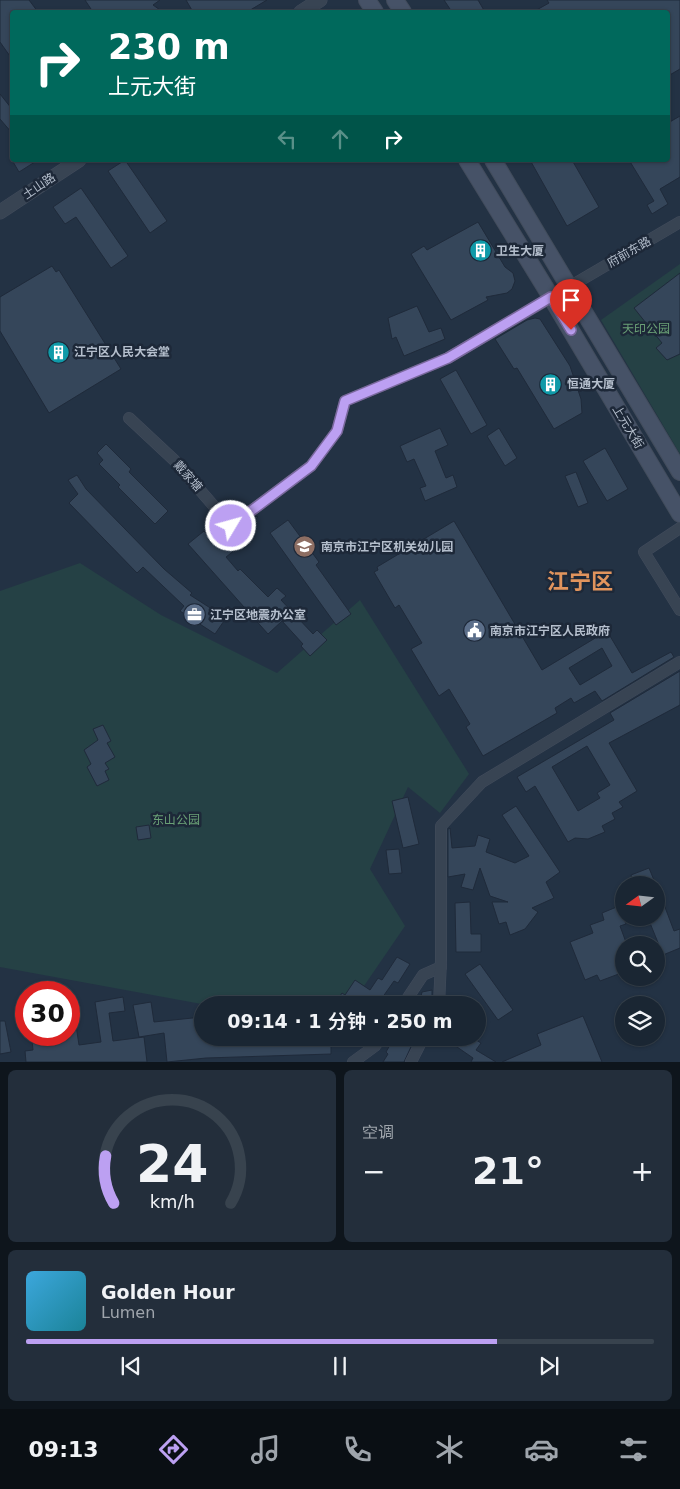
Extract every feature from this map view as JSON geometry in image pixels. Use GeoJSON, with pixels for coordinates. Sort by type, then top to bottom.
{"type":"FeatureCollection","features":[{"type":"Feature","properties":{"kind":"main road","name":"上元大街"},"geometry":{"type":"LineString","coordinates":[[468,162],[680,514]]}},
{"type":"Feature","properties":{"kind":"main road","name":"上元大街"},"geometry":{"type":"LineString","coordinates":[[494,162],[680,472]]}},
{"type":"Feature","properties":{"kind":"street"},"geometry":{"type":"LineString","coordinates":[[305,10],[320,0]]}},
{"type":"Feature","properties":{"kind":"street","name":"土山路"},"geometry":{"type":"LineString","coordinates":[[0,212],[76,162]]}},
{"type":"Feature","properties":{"kind":"street","name":"府前东路"},"geometry":{"type":"LineString","coordinates":[[551,297],[680,222]]}},
{"type":"Feature","properties":{"kind":"street","name":"戴家塘"},"geometry":{"type":"LineString","coordinates":[[129,418],[174,460],[231,526],[311,466],[337,431],[345,401],[448,358],[551,297]]}},
{"type":"Feature","properties":{"kind":"street"},"geometry":{"type":"LineString","coordinates":[[680,528],[644,552],[680,610]]}},
{"type":"Feature","properties":{"kind":"street"},"geometry":{"type":"LineString","coordinates":[[439,996],[441,826],[482,782],[680,662]]}},
{"type":"Feature","properties":{"kind":"street"},"geometry":{"type":"LineString","coordinates":[[409,996],[423,975],[441,967]]}},
{"type":"Feature","properties":{"kind":"street"},"geometry":{"type":"LineString","coordinates":[[353,1062],[375,1046]]}},
{"type":"Feature","properties":{"kind":"street"},"geometry":{"type":"LineString","coordinates":[[411,1062],[419,1046]]}},
{"type":"Feature","properties":{"kind":"green space","name":"天印公园"},"geometry":{"type":"Polygon","coordinates":[[[680,264],[680,454],[601,320],[680,264]]]}},
{"type":"Feature","properties":{"kind":"green space","name":"东山公园"},"geometry":{"type":"Polygon","coordinates":[[[80,563],[161,615],[277,673],[360,600],[469,774],[440,813],[408,787],[370,869],[405,926],[357,996],[194,996],[194,1003],[0,967],[0,591],[80,563]]]}},
{"type":"Feature","properties":{"kind":"building"},"geometry":{"type":"Polygon","coordinates":[[[0,0],[29,0],[36,10],[10,10],[10,56],[0,42],[0,0]]]}},
{"type":"Feature","properties":{"kind":"building"},"geometry":{"type":"Polygon","coordinates":[[[85,0],[160,0],[153,5],[160,10],[92,10],[85,0]]]}},
{"type":"Feature","properties":{"kind":"building"},"geometry":{"type":"Polygon","coordinates":[[[186,0],[267,0],[250,10],[192,10],[186,0]]]}},
{"type":"Feature","properties":{"kind":"building"},"geometry":{"type":"Polygon","coordinates":[[[444,0],[478,0],[484,10],[451,10],[444,0]]]}},
{"type":"Feature","properties":{"kind":"building"},"geometry":{"type":"Polygon","coordinates":[[[547,0],[680,0],[680,69],[670,75],[670,10],[537,10],[549,3],[547,0]]]}},
{"type":"Feature","properties":{"kind":"building"},"geometry":{"type":"Polygon","coordinates":[[[0,94],[10,106],[10,131],[0,119],[0,94]]]}},
{"type":"Feature","properties":{"kind":"building"},"geometry":{"type":"Polygon","coordinates":[[[680,116],[680,177],[660,189],[668,204],[652,214],[647,205],[654,201],[630,162],[670,162],[670,122],[680,116]]]}},
{"type":"Feature","properties":{"kind":"building"},"geometry":{"type":"Polygon","coordinates":[[[13,162],[35,162],[19,172],[13,162]]]}},
{"type":"Feature","properties":{"kind":"building"},"geometry":{"type":"Polygon","coordinates":[[[122,162],[126,162],[167,221],[150,233],[108,171],[122,162]]]}},
{"type":"Feature","properties":{"kind":"building"},"geometry":{"type":"Polygon","coordinates":[[[531,162],[573,162],[599,207],[567,226],[531,162]]]}},
{"type":"Feature","properties":{"kind":"building"},"geometry":{"type":"Polygon","coordinates":[[[81,188],[128,256],[111,268],[76,217],[65,224],[53,207],[81,188]]]}},
{"type":"Feature","properties":{"kind":"building"},"geometry":{"type":"Polygon","coordinates":[[[478,222],[505,267],[513,273],[515,281],[512,289],[507,293],[486,297],[488,300],[451,320],[411,254],[424,246],[427,250],[478,222]]]}},
{"type":"Feature","properties":{"kind":"building","name":"江宁区人民大会堂"},"geometry":{"type":"Polygon","coordinates":[[[52,266],[56,272],[59,270],[121,369],[49,413],[0,331],[0,297],[52,266]]]}},
{"type":"Feature","properties":{"kind":"building"},"geometry":{"type":"Polygon","coordinates":[[[680,273],[680,354],[667,360],[656,348],[662,343],[634,308],[680,273]]]}},
{"type":"Feature","properties":{"kind":"building"},"geometry":{"type":"Polygon","coordinates":[[[417,306],[429,332],[441,328],[445,339],[404,356],[396,337],[392,339],[388,318],[417,306]]]}},
{"type":"Feature","properties":{"kind":"building","name":"恒通大厦"},"geometry":{"type":"Polygon","coordinates":[[[540,319],[570,366],[581,399],[582,413],[554,429],[517,368],[514,369],[495,339],[527,320],[540,319]]]}},
{"type":"Feature","properties":{"kind":"building"},"geometry":{"type":"Polygon","coordinates":[[[456,370],[487,425],[471,434],[440,379],[456,370]]]}},
{"type":"Feature","properties":{"kind":"building"},"geometry":{"type":"Polygon","coordinates":[[[440,428],[448,445],[435,451],[446,478],[453,475],[457,487],[425,501],[420,488],[426,486],[414,459],[407,462],[400,446],[440,428]]]}},
{"type":"Feature","properties":{"kind":"building"},"geometry":{"type":"Polygon","coordinates":[[[499,428],[517,458],[505,466],[487,436],[499,428]]]}},
{"type":"Feature","properties":{"kind":"building"},"geometry":{"type":"Polygon","coordinates":[[[106,444],[131,469],[129,472],[168,511],[155,524],[118,487],[120,485],[99,464],[103,460],[97,453],[106,444]]]}},
{"type":"Feature","properties":{"kind":"building"},"geometry":{"type":"Polygon","coordinates":[[[605,448],[628,489],[607,501],[583,461],[605,448]]]}},
{"type":"Feature","properties":{"kind":"building"},"geometry":{"type":"Polygon","coordinates":[[[576,472],[588,503],[578,507],[565,476],[576,472]]]}},
{"type":"Feature","properties":{"kind":"building"},"geometry":{"type":"Polygon","coordinates":[[[77,475],[86,489],[164,569],[192,593],[190,595],[226,618],[215,634],[180,611],[184,606],[143,567],[137,573],[69,503],[78,494],[68,480],[77,475]]]}},
{"type":"Feature","properties":{"kind":"building"},"geometry":{"type":"Polygon","coordinates":[[[257,516],[246,527],[249,530],[239,538],[244,543],[226,557],[238,571],[240,569],[268,597],[277,588],[286,596],[281,600],[313,634],[317,630],[327,640],[310,656],[301,646],[303,644],[282,621],[268,634],[188,544],[204,531],[211,539],[224,529],[228,533],[233,533],[257,516]]]}},
{"type":"Feature","properties":{"kind":"building"},"geometry":{"type":"Polygon","coordinates":[[[288,520],[319,562],[316,565],[351,614],[336,625],[270,533],[288,520]]]}},
{"type":"Feature","properties":{"kind":"building"},"geometry":{"type":"Polygon","coordinates":[[[454,521],[542,670],[607,631],[632,673],[671,652],[674,657],[602,701],[595,691],[574,703],[571,698],[555,708],[557,713],[483,756],[466,727],[470,724],[449,689],[439,696],[411,649],[422,643],[399,605],[395,608],[374,572],[378,570],[377,567],[454,521]],[[602,648],[569,668],[580,685],[612,666],[602,648]]]}},
{"type":"Feature","properties":{"kind":"building"},"geometry":{"type":"Polygon","coordinates":[[[680,671],[680,705],[609,743],[637,791],[619,802],[623,807],[612,813],[615,819],[602,826],[605,832],[588,839],[575,838],[568,842],[535,786],[526,792],[517,777],[614,720],[610,713],[680,671]],[[587,746],[552,767],[578,811],[600,798],[597,793],[610,785],[587,746]]]}},
{"type":"Feature","properties":{"kind":"building"},"geometry":{"type":"Polygon","coordinates":[[[103,725],[111,741],[107,743],[115,757],[105,763],[109,769],[105,771],[109,780],[97,786],[87,767],[91,764],[84,750],[98,740],[93,729],[103,725]]]}},
{"type":"Feature","properties":{"kind":"building"},"geometry":{"type":"Polygon","coordinates":[[[408,797],[419,844],[403,848],[392,801],[408,797]]]}},
{"type":"Feature","properties":{"kind":"building"},"geometry":{"type":"Polygon","coordinates":[[[516,806],[560,872],[546,882],[554,898],[532,908],[538,912],[525,929],[510,935],[506,922],[499,924],[492,902],[508,902],[490,896],[480,868],[473,890],[461,887],[465,874],[448,877],[448,829],[450,828],[452,848],[475,846],[478,835],[490,839],[486,852],[515,863],[529,856],[502,815],[516,806]]]}},
{"type":"Feature","properties":{"kind":"building"},"geometry":{"type":"Polygon","coordinates":[[[149,825],[151,838],[138,840],[136,827],[149,825]]]}},
{"type":"Feature","properties":{"kind":"building"},"geometry":{"type":"Polygon","coordinates":[[[399,849],[402,873],[389,874],[386,850],[399,849]]]}},
{"type":"Feature","properties":{"kind":"building"},"geometry":{"type":"Polygon","coordinates":[[[649,868],[652,876],[631,876],[649,868]]]}},
{"type":"Feature","properties":{"kind":"building"},"geometry":{"type":"Polygon","coordinates":[[[470,902],[471,934],[481,934],[481,952],[456,952],[455,903],[470,902]]]}},
{"type":"Feature","properties":{"kind":"building"},"geometry":{"type":"Polygon","coordinates":[[[665,907],[674,931],[680,929],[680,948],[665,954],[665,936],[655,936],[651,926],[665,926],[665,907]]]}},
{"type":"Feature","properties":{"kind":"building"},"geometry":{"type":"Polygon","coordinates":[[[615,908],[615,926],[620,926],[624,936],[615,936],[615,975],[600,981],[597,975],[585,980],[570,942],[593,933],[590,925],[604,920],[602,913],[615,908]]]}},
{"type":"Feature","properties":{"kind":"building"},"geometry":{"type":"Polygon","coordinates":[[[397,957],[410,964],[398,983],[394,981],[383,996],[340,996],[342,993],[345,995],[355,980],[370,990],[378,978],[382,980],[397,957]]]}},
{"type":"Feature","properties":{"kind":"building"},"geometry":{"type":"Polygon","coordinates":[[[480,964],[513,1010],[498,1020],[486,1003],[486,996],[481,996],[465,974],[480,964]]]}},
{"type":"Feature","properties":{"kind":"building"},"geometry":{"type":"Polygon","coordinates":[[[432,990],[432,996],[421,996],[422,992],[432,990]]]}},
{"type":"Feature","properties":{"kind":"building"},"geometry":{"type":"Polygon","coordinates":[[[123,997],[125,1011],[109,1013],[113,1041],[144,1037],[147,1062],[26,1062],[25,1051],[33,1050],[33,1046],[80,1046],[101,1042],[95,1002],[123,997]]]}},
{"type":"Feature","properties":{"kind":"building"},"geometry":{"type":"Polygon","coordinates":[[[151,1002],[154,1022],[194,1018],[194,1046],[331,1046],[331,1054],[206,1058],[167,1062],[164,1033],[139,1037],[133,1005],[151,1002]]]}},
{"type":"Feature","properties":{"kind":"building"},"geometry":{"type":"Polygon","coordinates":[[[583,1016],[602,1062],[502,1062],[541,1045],[537,1034],[583,1016]]]}},
{"type":"Feature","properties":{"kind":"building"},"geometry":{"type":"Polygon","coordinates":[[[0,1021],[5,1021],[11,1052],[0,1054],[0,1021]]]}},
{"type":"Feature","properties":{"kind":"building"},"geometry":{"type":"Polygon","coordinates":[[[389,1046],[411,1046],[404,1062],[383,1062],[388,1054],[386,1052],[389,1046]]]}},
{"type":"Feature","properties":{"kind":"building"},"geometry":{"type":"Polygon","coordinates":[[[456,1046],[479,1046],[476,1050],[496,1062],[471,1062],[473,1058],[456,1046]]]}},
{"type":"Feature","properties":{"kind":"place","name":"卫生大厦"},"geometry":{"type":"Point","coordinates":[480,251]}},
{"type":"Feature","properties":{"kind":"place","name":"江宁区人民大会堂"},"geometry":{"type":"Point","coordinates":[58,352]}},
{"type":"Feature","properties":{"kind":"place","name":"恒通大厦"},"geometry":{"type":"Point","coordinates":[551,384]}},
{"type":"Feature","properties":{"kind":"place","name":"南京市江宁区机关幼儿园"},"geometry":{"type":"Point","coordinates":[305,547]}},
{"type":"Feature","properties":{"kind":"place","name":"江宁区地震办公室"},"geometry":{"type":"Point","coordinates":[194,615]}},
{"type":"Feature","properties":{"kind":"place","name":"南京市江宁区人民政府"},"geometry":{"type":"Point","coordinates":[474,631]}},
{"type":"Feature","properties":{"kind":"district","name":"江宁区"},"geometry":{"type":"Point","coordinates":[580,581]}},
{"type":"Feature","properties":{"kind":"route"},"geometry":{"type":"LineString","coordinates":[[231,526],[311,466],[337,431],[345,401],[448,358],[551,297],[571,330]]}}]}
